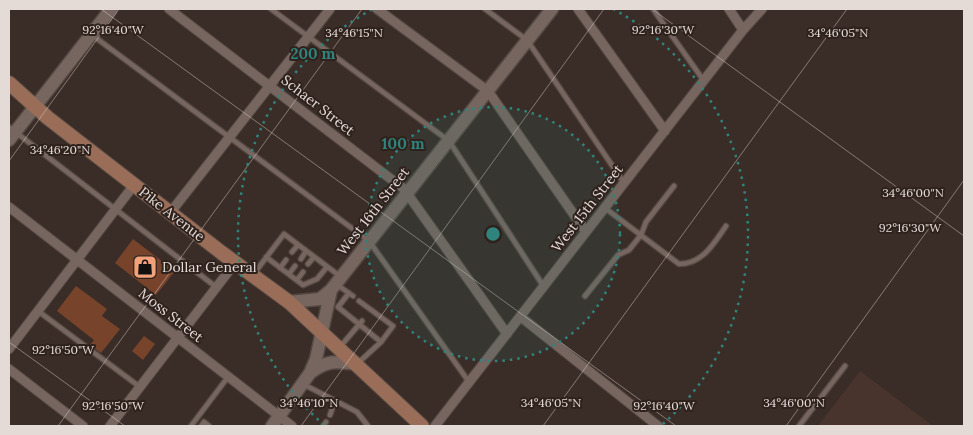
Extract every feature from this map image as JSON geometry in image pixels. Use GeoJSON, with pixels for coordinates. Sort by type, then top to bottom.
{"type":"FeatureCollection","features":[{"type":"Feature","properties":{"kind":"main road","name":"Pike Avenue"},"geometry":{"type":"LineString","coordinates":[[9,83],[34,107],[235,263],[289,302],[422,426]]}},
{"type":"Feature","properties":{"kind":"street"},"geometry":{"type":"LineString","coordinates":[[11,133],[34,107],[111,9]]}},
{"type":"Feature","properties":{"kind":"street","name":"Schaer Street"},"geometry":{"type":"LineString","coordinates":[[169,9],[404,189],[507,334]]}},
{"type":"Feature","properties":{"kind":"street"},"geometry":{"type":"LineString","coordinates":[[170,213],[330,9]]}},
{"type":"Feature","properties":{"kind":"street"},"geometry":{"type":"LineString","coordinates":[[377,9],[488,91],[586,232]]}},
{"type":"Feature","properties":{"kind":"street","name":"West 16th Street"},"geometry":{"type":"LineString","coordinates":[[276,421],[306,379],[316,359],[321,332],[336,284],[552,9]]}},
{"type":"Feature","properties":{"kind":"street"},"geometry":{"type":"LineString","coordinates":[[578,9],[664,131]]}},
{"type":"Feature","properties":{"kind":"street"},"geometry":{"type":"LineString","coordinates":[[729,9],[743,30]]}},
{"type":"Feature","properties":{"kind":"street","name":"West 15th Street"},"geometry":{"type":"LineString","coordinates":[[435,426],[743,30],[762,9]]}},
{"type":"Feature","properties":{"kind":"street"},"geometry":{"type":"LineString","coordinates":[[9,349],[134,185]]}},
{"type":"Feature","properties":{"kind":"street","name":"Moss Street"},"geometry":{"type":"LineString","coordinates":[[9,207],[228,377],[276,421],[292,426]]}},
{"type":"Feature","properties":{"kind":"street"},"geometry":{"type":"LineString","coordinates":[[110,426],[235,263]]}},
{"type":"Feature","properties":{"kind":"street"},"geometry":{"type":"LineString","coordinates":[[289,302],[320,299],[336,284]]}},
{"type":"Feature","properties":{"kind":"street"},"geometry":{"type":"LineString","coordinates":[[520,317],[658,426]]}},
{"type":"Feature","properties":{"kind":"street"},"geometry":{"type":"LineString","coordinates":[[306,379],[326,363],[336,361],[357,364]]}},
{"type":"Feature","properties":{"kind":"street"},"geometry":{"type":"LineString","coordinates":[[9,369],[83,426]]}},
{"type":"Feature","properties":{"kind":"lane"},"geometry":{"type":"LineString","coordinates":[[271,9],[448,141],[544,286]]}},
{"type":"Feature","properties":{"kind":"lane"},"geometry":{"type":"LineString","coordinates":[[485,9],[527,40],[624,183]]}},
{"type":"Feature","properties":{"kind":"lane"},"geometry":{"type":"LineString","coordinates":[[653,9],[704,81]]}},
{"type":"Feature","properties":{"kind":"lane"},"geometry":{"type":"LineString","coordinates":[[91,34],[369,241],[469,382]]}},
{"type":"Feature","properties":{"kind":"lane"},"geometry":{"type":"LineString","coordinates":[[11,133],[116,210],[216,287]]}},
{"type":"Feature","properties":{"kind":"lane"},"geometry":{"type":"LineString","coordinates":[[585,296],[618,255],[629,250],[641,235],[646,222],[674,186]]}},
{"type":"Feature","properties":{"kind":"lane"},"geometry":{"type":"LineString","coordinates":[[605,208],[679,264],[689,264],[704,255],[726,226]]}},
{"type":"Feature","properties":{"kind":"lane"},"geometry":{"type":"LineString","coordinates":[[252,276],[284,234],[326,266],[336,284],[351,295],[338,308],[369,329],[381,342]]}},
{"type":"Feature","properties":{"kind":"lane"},"geometry":{"type":"LineString","coordinates":[[292,252],[298,245]]}},
{"type":"Feature","properties":{"kind":"lane"},"geometry":{"type":"LineString","coordinates":[[301,259],[306,251]]}},
{"type":"Feature","properties":{"kind":"lane"},"geometry":{"type":"LineString","coordinates":[[266,257],[304,285],[317,279],[326,266]]}},
{"type":"Feature","properties":{"kind":"lane"},"geometry":{"type":"LineString","coordinates":[[308,264],[314,257]]}},
{"type":"Feature","properties":{"kind":"lane"},"geometry":{"type":"LineString","coordinates":[[280,268],[286,260]]}},
{"type":"Feature","properties":{"kind":"lane"},"geometry":{"type":"LineString","coordinates":[[289,274],[295,266]]}},
{"type":"Feature","properties":{"kind":"lane"},"geometry":{"type":"LineString","coordinates":[[297,280],[303,272]]}},
{"type":"Feature","properties":{"kind":"lane"},"geometry":{"type":"LineString","coordinates":[[357,364],[381,342],[394,326],[360,302],[358,308]]}},
{"type":"Feature","properties":{"kind":"lane"},"geometry":{"type":"LineString","coordinates":[[367,314],[371,309]]}},
{"type":"Feature","properties":{"kind":"lane"},"geometry":{"type":"LineString","coordinates":[[38,311],[140,387]]}},
{"type":"Feature","properties":{"kind":"lane"},"geometry":{"type":"LineString","coordinates":[[376,321],[380,316]]}},
{"type":"Feature","properties":{"kind":"lane"},"geometry":{"type":"LineString","coordinates":[[339,348],[360,322]]}},
{"type":"Feature","properties":{"kind":"lane"},"geometry":{"type":"LineString","coordinates":[[799,426],[844,366]]}},
{"type":"Feature","properties":{"kind":"lane"},"geometry":{"type":"LineString","coordinates":[[191,426],[228,377]]}},
{"type":"Feature","properties":{"kind":"lane"},"geometry":{"type":"LineString","coordinates":[[306,379],[335,400],[357,412],[368,426]]}},
{"type":"Feature","properties":{"kind":"lane"},"geometry":{"type":"LineString","coordinates":[[330,415],[335,400]]}},
{"type":"Feature","properties":{"kind":"lane"},"geometry":{"type":"LineString","coordinates":[[201,426],[204,422],[210,426]]}},
{"type":"Feature","properties":{"kind":"shaded area"},"geometry":{"type":"Polygon","coordinates":[[[860,371],[933,426],[818,426],[860,371]]]}},
{"type":"Feature","properties":{"kind":"building","name":"Dollar General"},"geometry":{"type":"Polygon","coordinates":[[[133,239],[175,271],[156,295],[115,263],[133,239]]]}},
{"type":"Feature","properties":{"kind":"building"},"geometry":{"type":"Polygon","coordinates":[[[76,286],[107,309],[102,316],[120,329],[101,353],[90,345],[94,340],[57,311],[76,286]]]}},
{"type":"Feature","properties":{"kind":"building"},"geometry":{"type":"Polygon","coordinates":[[[144,336],[155,344],[143,360],[132,351],[144,336]]]}},
{"type":"Feature","properties":{"kind":"place","name":"Dollar General"},"geometry":{"type":"Point","coordinates":[145,267]}}]}
